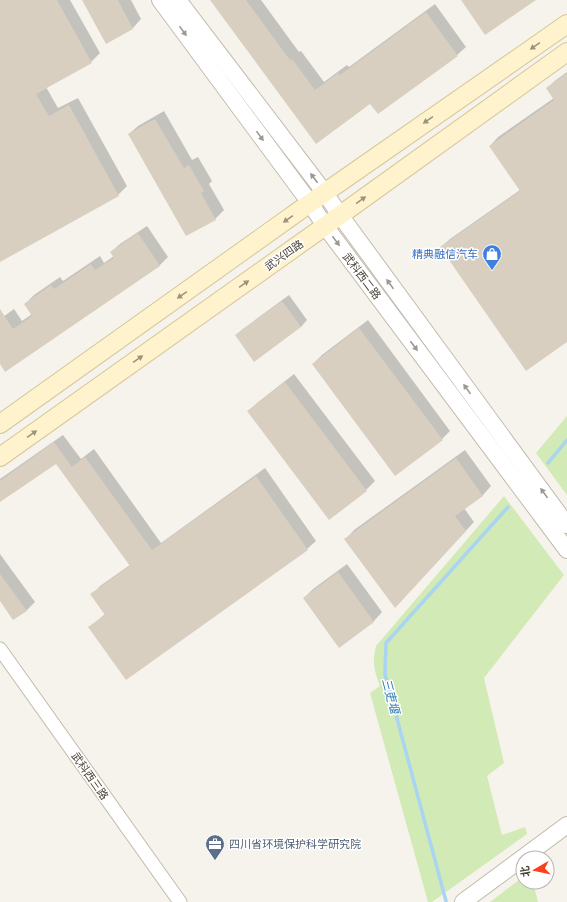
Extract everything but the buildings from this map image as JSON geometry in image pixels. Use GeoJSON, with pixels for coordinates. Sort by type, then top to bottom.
{"type":"FeatureCollection","features":[{"type":"Feature","properties":{"kind":"main road"},"geometry":{"type":"LineString","coordinates":[[0,424],[310,203],[567,24]]}},
{"type":"Feature","properties":{"kind":"main road","name":"武兴四路"},"geometry":{"type":"LineString","coordinates":[[0,457],[340,216],[567,52]]}},
{"type":"Feature","properties":{"kind":"street","name":"武科西二路"},"geometry":{"type":"LineString","coordinates":[[160,0],[310,203],[325,226],[567,550]]}},
{"type":"Feature","properties":{"kind":"street","name":"武科西二路"},"geometry":{"type":"LineString","coordinates":[[178,0],[325,193],[340,216],[567,525]]}},
{"type":"Feature","properties":{"kind":"street","name":"武科西三路"},"geometry":{"type":"LineString","coordinates":[[0,649],[180,902]]}},
{"type":"Feature","properties":{"kind":"street"},"geometry":{"type":"LineString","coordinates":[[463,902],[567,825]]}},
{"type":"Feature","properties":{"kind":"green space"},"geometry":{"type":"Polygon","coordinates":[[[567,416],[567,495],[536,453],[567,416]]]}},
{"type":"Feature","properties":{"kind":"green space"},"geometry":{"type":"Polygon","coordinates":[[[504,496],[564,575],[484,678],[504,763],[487,776],[502,835],[525,827],[527,834],[432,902],[428,902],[370,693],[380,686],[374,666],[376,646],[504,496]]]}},
{"type":"Feature","properties":{"kind":"green space"},"geometry":{"type":"Polygon","coordinates":[[[515,883],[515,890],[535,890],[538,902],[490,902],[515,883]]]}},
{"type":"Feature","properties":{"kind":"waterway","name":"三吏堰"},"geometry":{"type":"LineString","coordinates":[[548,463],[567,440]]}},
{"type":"Feature","properties":{"kind":"waterway","name":"三吏堰"},"geometry":{"type":"LineString","coordinates":[[446,901],[385,674],[386,643],[508,507]]}},
{"type":"Feature","properties":{"kind":"place","name":"精典融信汽车"},"geometry":{"type":"Point","coordinates":[492,271]}},
{"type":"Feature","properties":{"kind":"place","name":"四川省环境保护科学研究院"},"geometry":{"type":"Point","coordinates":[215,861]}}]}
